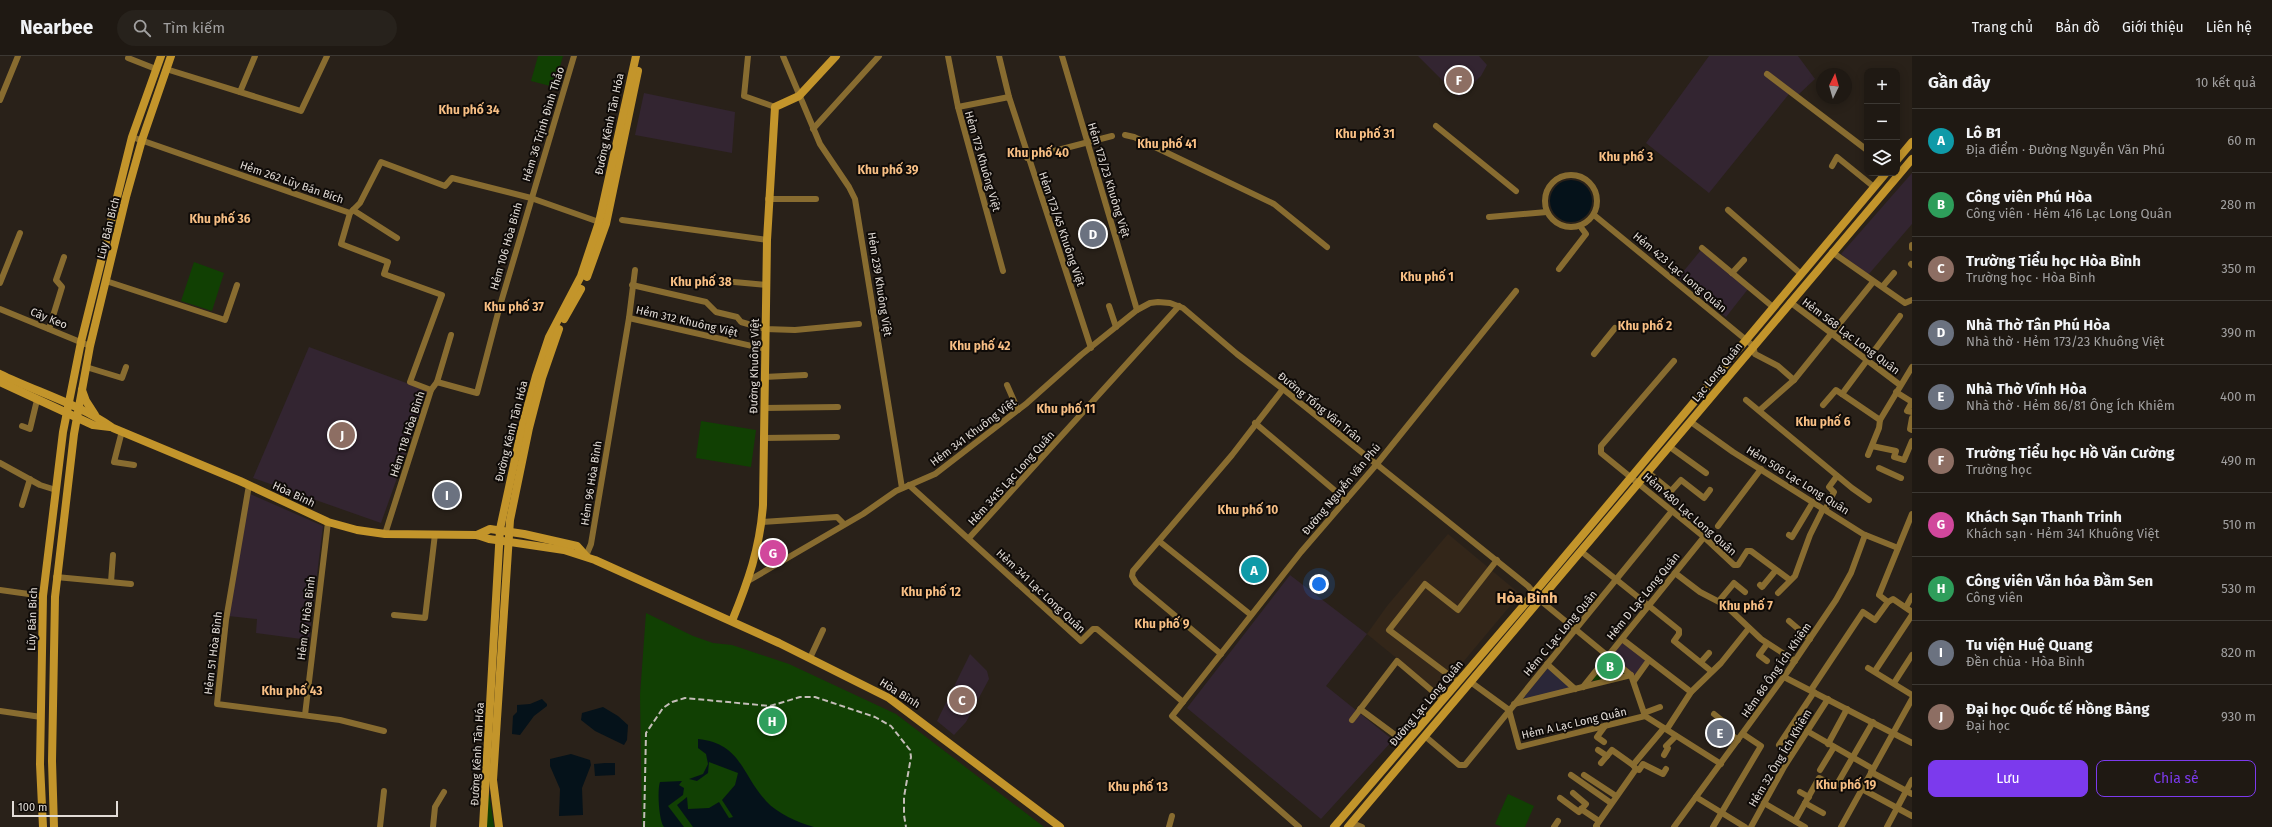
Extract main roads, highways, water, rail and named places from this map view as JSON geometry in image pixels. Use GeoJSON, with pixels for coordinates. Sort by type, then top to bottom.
{"type":"FeatureCollection","features":[{"type":"Feature","properties":{"kind":"main road","name":"Lũy Bán Bích"},"geometry":{"type":"LineString","coordinates":[[43,827],[41,717],[43,596],[63,432],[81,342],[132,137],[161,56]]}},
{"type":"Feature","properties":{"kind":"main road","name":"Lũy Bán Bích"},"geometry":{"type":"LineString","coordinates":[[54,827],[52,718],[56,577],[74,434],[90,346],[142,140],[171,56]]}},
{"type":"Feature","properties":{"kind":"main road","name":"Đường Kênh Tân Hóa"},"geometry":{"type":"LineString","coordinates":[[606,207],[636,56]]}},
{"type":"Feature","properties":{"kind":"main road","name":"Đường Kênh Tân Hóa"},"geometry":{"type":"LineString","coordinates":[[483,827],[500,530],[522,427],[536,376],[549,338],[582,276],[606,207],[641,56]]}},
{"type":"Feature","properties":{"kind":"main road","name":"Đường Khuông Việt"},"geometry":{"type":"LineString","coordinates":[[732,621],[748,581],[758,549],[762,522],[766,240],[775,107],[799,96],[836,56]]}},
{"type":"Feature","properties":{"kind":"main road"},"geometry":{"type":"LineString","coordinates":[[1900,156],[1912,142]]}},
{"type":"Feature","properties":{"kind":"main road","name":"Lạc Long Quân"},"geometry":{"type":"LineString","coordinates":[[1541,601],[1649,473],[1753,346],[1912,159]]}},
{"type":"Feature","properties":{"kind":"main road","name":"Lạc Long Quân"},"geometry":{"type":"LineString","coordinates":[[1534,592],[1883,176]]}},
{"type":"Feature","properties":{"kind":"main road"},"geometry":{"type":"LineString","coordinates":[[1857,208],[1865,214]]}},
{"type":"Feature","properties":{"kind":"main road","name":"Đường Kênh Tân Hóa"},"geometry":{"type":"LineString","coordinates":[[499,827],[494,780],[507,552],[510,541],[510,520],[528,428],[542,378],[555,339],[587,277],[602,219]]}},
{"type":"Feature","properties":{"kind":"main road"},"geometry":{"type":"LineString","coordinates":[[0,374],[68,405]]}},
{"type":"Feature","properties":{"kind":"main road"},"geometry":{"type":"LineString","coordinates":[[0,382],[66,414]]}},
{"type":"Feature","properties":{"kind":"main road"},"geometry":{"type":"LineString","coordinates":[[49,397],[64,394],[71,387]]}},
{"type":"Feature","properties":{"kind":"main road"},"geometry":{"type":"LineString","coordinates":[[82,390],[86,401],[95,416]]}},
{"type":"Feature","properties":{"kind":"main road","name":"Hòa Bình"},"geometry":{"type":"LineString","coordinates":[[68,405],[95,416],[113,428]]}},
{"type":"Feature","properties":{"kind":"main road"},"geometry":{"type":"LineString","coordinates":[[54,408],[63,432]]}},
{"type":"Feature","properties":{"kind":"main road","name":"Hòa Bình"},"geometry":{"type":"LineString","coordinates":[[66,414],[93,425],[122,431],[249,485],[328,522],[357,530],[385,534],[477,535],[586,556],[732,621],[873,689],[905,708],[1060,827]]}},
{"type":"Feature","properties":{"kind":"main road"},"geometry":{"type":"LineString","coordinates":[[74,434],[82,426],[93,425]]}},
{"type":"Feature","properties":{"kind":"main road","name":"Hòa Bình"},"geometry":{"type":"LineString","coordinates":[[477,535],[490,529],[510,531],[577,546],[586,556]]}},
{"type":"Feature","properties":{"kind":"main road","name":"Đường Lạc Long Quân"},"geometry":{"type":"LineString","coordinates":[[1334,827],[1534,592]]}},
{"type":"Feature","properties":{"kind":"main road","name":"Đường Lạc Long Quân"},"geometry":{"type":"LineString","coordinates":[[1350,825],[1541,601]]}},
{"type":"Feature","properties":{"kind":"railway"},"geometry":{"type":"LineString","coordinates":[[644,827],[646,733],[663,708],[672,702],[685,698],[770,706],[800,697],[815,697],[875,717],[891,726],[910,750],[911,757],[904,797],[906,827]]}},
{"type":"Feature","properties":{"kind":"place","name":"Trường Tiểu học Hồ Văn Cường"},"geometry":{"type":"Point","coordinates":[1459,80]}},
{"type":"Feature","properties":{"kind":"place","name":"Nhà Thờ Tân Phú Hòa"},"geometry":{"type":"Point","coordinates":[1093,234]}},
{"type":"Feature","properties":{"kind":"place","name":"Đại học Quốc tế Hồng Bàng"},"geometry":{"type":"Point","coordinates":[342,435]}},
{"type":"Feature","properties":{"kind":"place","name":"Tu viện Huệ Quang"},"geometry":{"type":"Point","coordinates":[447,495]}},
{"type":"Feature","properties":{"kind":"place","name":"Khách Sạn Thanh Trinh"},"geometry":{"type":"Point","coordinates":[773,553]}},
{"type":"Feature","properties":{"kind":"place","name":"Lô B1"},"geometry":{"type":"Point","coordinates":[1254,570]}},
{"type":"Feature","properties":{"kind":"place","name":"Công viên Phú Hòa"},"geometry":{"type":"Point","coordinates":[1610,666]}},
{"type":"Feature","properties":{"kind":"place","name":"Trường Tiểu học Hòa Bình"},"geometry":{"type":"Point","coordinates":[962,700]}},
{"type":"Feature","properties":{"kind":"place","name":"Công viên Văn hóa Đầm Sen"},"geometry":{"type":"Point","coordinates":[772,721]}},
{"type":"Feature","properties":{"kind":"place","name":"Nhà Thờ Vĩnh Hòa"},"geometry":{"type":"Point","coordinates":[1720,733]}},
{"type":"Feature","properties":{"kind":"district","name":"Khu phố 34"},"geometry":{"type":"Point","coordinates":[469,110]}},
{"type":"Feature","properties":{"kind":"district","name":"Khu phố 31"},"geometry":{"type":"Point","coordinates":[1365,134]}},
{"type":"Feature","properties":{"kind":"district","name":"Khu phố 41"},"geometry":{"type":"Point","coordinates":[1167,144]}},
{"type":"Feature","properties":{"kind":"district","name":"Khu phố 40"},"geometry":{"type":"Point","coordinates":[1038,153]}},
{"type":"Feature","properties":{"kind":"district","name":"Khu phố 3"},"geometry":{"type":"Point","coordinates":[1626,157]}},
{"type":"Feature","properties":{"kind":"district","name":"Khu phố 39"},"geometry":{"type":"Point","coordinates":[888,170]}},
{"type":"Feature","properties":{"kind":"district","name":"Khu phố 36"},"geometry":{"type":"Point","coordinates":[220,219]}},
{"type":"Feature","properties":{"kind":"district","name":"Khu phố 1"},"geometry":{"type":"Point","coordinates":[1427,277]}},
{"type":"Feature","properties":{"kind":"district","name":"Khu phố 38"},"geometry":{"type":"Point","coordinates":[701,282]}},
{"type":"Feature","properties":{"kind":"district","name":"Khu phố 37"},"geometry":{"type":"Point","coordinates":[514,307]}},
{"type":"Feature","properties":{"kind":"district","name":"Khu phố 2"},"geometry":{"type":"Point","coordinates":[1645,326]}},
{"type":"Feature","properties":{"kind":"district","name":"Khu phố 42"},"geometry":{"type":"Point","coordinates":[980,346]}},
{"type":"Feature","properties":{"kind":"district","name":"Khu phố 11"},"geometry":{"type":"Point","coordinates":[1066,409]}},
{"type":"Feature","properties":{"kind":"district","name":"Khu phố 6"},"geometry":{"type":"Point","coordinates":[1823,422]}},
{"type":"Feature","properties":{"kind":"district","name":"Khu phố 10"},"geometry":{"type":"Point","coordinates":[1248,510]}},
{"type":"Feature","properties":{"kind":"district","name":"Khu phố 12"},"geometry":{"type":"Point","coordinates":[931,592]}},
{"type":"Feature","properties":{"kind":"district","name":"Hòa Bình"},"geometry":{"type":"Point","coordinates":[1527,598]}},
{"type":"Feature","properties":{"kind":"district","name":"Khu phố 7"},"geometry":{"type":"Point","coordinates":[1746,606]}},
{"type":"Feature","properties":{"kind":"district","name":"Khu phố 9"},"geometry":{"type":"Point","coordinates":[1162,624]}},
{"type":"Feature","properties":{"kind":"district","name":"Khu phố 43"},"geometry":{"type":"Point","coordinates":[292,691]}},
{"type":"Feature","properties":{"kind":"district","name":"Khu phố 19"},"geometry":{"type":"Point","coordinates":[1846,785]}},
{"type":"Feature","properties":{"kind":"district","name":"Khu phố 13"},"geometry":{"type":"Point","coordinates":[1138,787]}}]}
